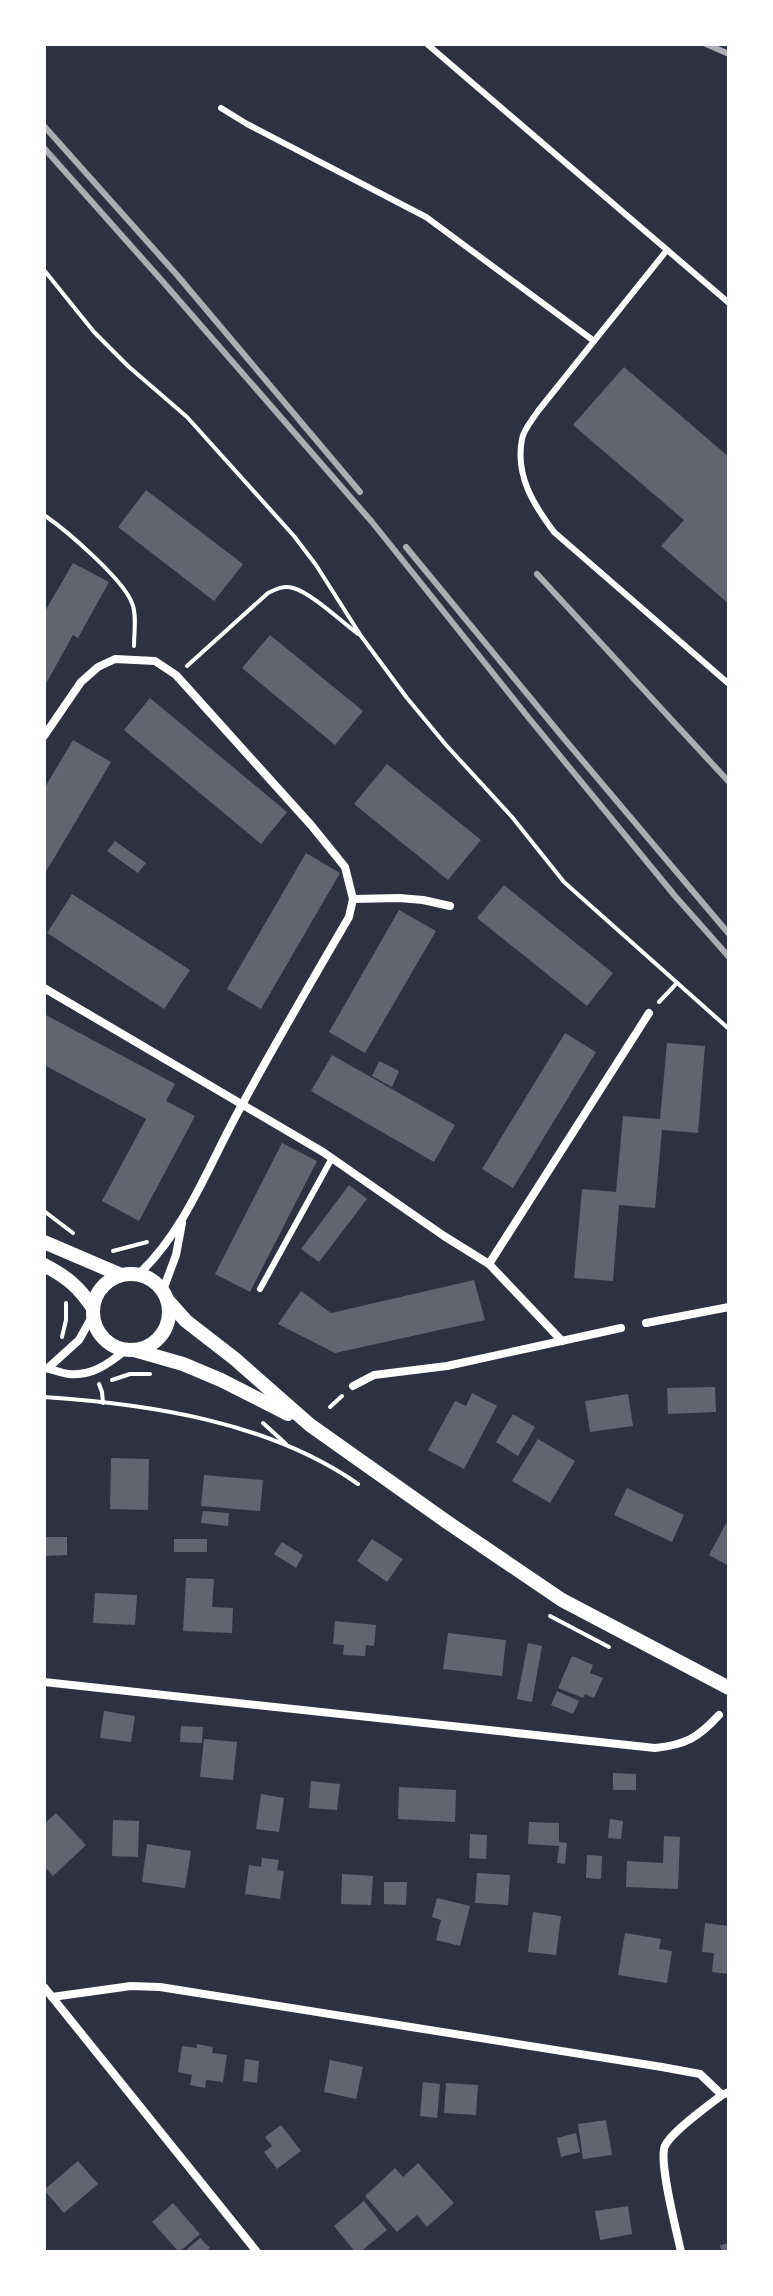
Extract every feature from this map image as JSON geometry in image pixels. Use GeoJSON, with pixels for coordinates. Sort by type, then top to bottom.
{"type":"FeatureCollection","features":[{"type":"Feature","properties":{"kind":"street"},"geometry":{"type":"LineString","coordinates":[[44,736],[81,682],[98,667],[115,659],[155,661],[176,675],[339,858],[345,867],[353,899],[349,917],[242,1104],[183,1218],[139,1274]]}},
{"type":"Feature","properties":{"kind":"street"},"geometry":{"type":"LineString","coordinates":[[353,899],[411,899],[450,906]]}},
{"type":"Feature","properties":{"kind":"street"},"geometry":{"type":"LineString","coordinates":[[44,988],[332,1158],[489,1264],[562,1341]]}},
{"type":"Feature","properties":{"kind":"street"},"geometry":{"type":"LineString","coordinates":[[489,1264],[649,1013]]}},
{"type":"Feature","properties":{"kind":"street"},"geometry":{"type":"LineString","coordinates":[[46,1368],[67,1374],[90,1374],[130,1350],[148,1346],[162,1334],[170,1316],[166,1296],[183,1218]]}},
{"type":"Feature","properties":{"kind":"street"},"geometry":{"type":"LineString","coordinates":[[44,1242],[121,1275]]}},
{"type":"Feature","properties":{"kind":"street"},"geometry":{"type":"LineString","coordinates":[[44,1265],[67,1277],[81,1290],[93,1311],[95,1324],[107,1342],[183,1364],[310,1425]]}},
{"type":"Feature","properties":{"kind":"street"},"geometry":{"type":"LineString","coordinates":[[46,1368],[79,1340],[93,1311],[95,1299],[112,1278],[139,1274],[152,1279],[186,1321],[310,1425],[562,1600],[729,1688]]}},
{"type":"Feature","properties":{"kind":"street"},"geometry":{"type":"LineString","coordinates":[[646,1323],[729,1307]]}},
{"type":"Feature","properties":{"kind":"street"},"geometry":{"type":"LineString","coordinates":[[353,1386],[374,1375],[447,1366],[621,1328]]}},
{"type":"Feature","properties":{"kind":"street"},"geometry":{"type":"LineString","coordinates":[[44,1682],[655,1748],[679,1745],[703,1732],[719,1715]]}},
{"type":"Feature","properties":{"kind":"street"},"geometry":{"type":"LineString","coordinates":[[44,1987],[48,2000],[257,2252]]}},
{"type":"Feature","properties":{"kind":"street"},"geometry":{"type":"LineString","coordinates":[[48,2000],[120,1987],[160,1987],[700,2074],[725,2094],[674,2134],[665,2146],[665,2171],[681,2252]]}},
{"type":"Feature","properties":{"kind":"lane"},"geometry":{"type":"LineString","coordinates":[[427,44],[729,303]]}},
{"type":"Feature","properties":{"kind":"lane"},"geometry":{"type":"LineString","coordinates":[[221,108],[426,217],[594,341]]}},
{"type":"Feature","properties":{"kind":"lane"},"geometry":{"type":"LineString","coordinates":[[667,250],[538,411],[523,436],[521,465],[526,488],[554,532],[729,684]]}},
{"type":"Feature","properties":{"kind":"lane"},"geometry":{"type":"LineString","coordinates":[[260,1289],[332,1158]]}},
{"type":"Feature","properties":{"kind":"path"},"geometry":{"type":"LineString","coordinates":[[44,270],[94,332],[187,417],[294,536],[361,636],[446,745],[512,817],[564,882],[729,1029]]}},
{"type":"Feature","properties":{"kind":"path"},"geometry":{"type":"LineString","coordinates":[[44,515],[79,543],[125,589],[134,610],[134,659]]}},
{"type":"Feature","properties":{"kind":"path"},"geometry":{"type":"LineString","coordinates":[[176,675],[268,593],[278,588],[294,588],[304,593],[361,636]]}},
{"type":"Feature","properties":{"kind":"path"},"geometry":{"type":"LineString","coordinates":[[649,1013],[677,983]]}},
{"type":"Feature","properties":{"kind":"path"},"geometry":{"type":"LineString","coordinates":[[44,1211],[75,1235]]}},
{"type":"Feature","properties":{"kind":"path"},"geometry":{"type":"LineString","coordinates":[[102,1251],[116,1251],[149,1241],[162,1248]]}},
{"type":"Feature","properties":{"kind":"path"},"geometry":{"type":"LineString","coordinates":[[99,1384],[130,1374],[160,1374]]}},
{"type":"Feature","properties":{"kind":"path"},"geometry":{"type":"LineString","coordinates":[[44,1397],[151,1410],[218,1423],[308,1455],[363,1487]]}},
{"type":"Feature","properties":{"kind":"path"},"geometry":{"type":"LineString","coordinates":[[542,1610],[620,1653]]}},
{"type":"Feature","properties":{"kind":"building"},"geometry":{"type":"Polygon","coordinates":[[[624,367],[729,457],[729,604],[661,546],[684,520],[573,425],[624,367]]]}},
{"type":"Feature","properties":{"kind":"building"},"geometry":{"type":"Polygon","coordinates":[[[146,490],[243,564],[214,601],[118,527],[146,490]]]}},
{"type":"Feature","properties":{"kind":"building"},"geometry":{"type":"Polygon","coordinates":[[[73,563],[109,582],[78,638],[73,635],[44,687],[44,613],[73,563]]]}},
{"type":"Feature","properties":{"kind":"building"},"geometry":{"type":"Polygon","coordinates":[[[270,635],[363,711],[335,745],[242,668],[270,635]]]}},
{"type":"Feature","properties":{"kind":"building"},"geometry":{"type":"Polygon","coordinates":[[[150,698],[287,812],[261,844],[124,730],[150,698]]]}},
{"type":"Feature","properties":{"kind":"building"},"geometry":{"type":"Polygon","coordinates":[[[73,740],[111,762],[44,875],[44,789],[73,740]]]}},
{"type":"Feature","properties":{"kind":"building"},"geometry":{"type":"Polygon","coordinates":[[[387,764],[481,840],[448,880],[354,804],[387,764]]]}},
{"type":"Feature","properties":{"kind":"building"},"geometry":{"type":"Polygon","coordinates":[[[115,841],[146,863],[138,873],[107,851],[115,841]]]}},
{"type":"Feature","properties":{"kind":"building"},"geometry":{"type":"Polygon","coordinates":[[[306,853],[340,873],[261,1009],[227,989],[306,853]]]}},
{"type":"Feature","properties":{"kind":"building"},"geometry":{"type":"Polygon","coordinates":[[[504,885],[613,973],[587,1006],[477,918],[504,885]]]}},
{"type":"Feature","properties":{"kind":"building"},"geometry":{"type":"Polygon","coordinates":[[[72,894],[190,970],[164,1009],[47,933],[72,894]]]}},
{"type":"Feature","properties":{"kind":"building"},"geometry":{"type":"Polygon","coordinates":[[[399,910],[436,931],[365,1053],[329,1032],[399,910]]]}},
{"type":"Feature","properties":{"kind":"building"},"geometry":{"type":"Polygon","coordinates":[[[44,1014],[175,1084],[166,1101],[195,1116],[139,1221],[102,1201],[146,1119],[44,1065],[44,1014]]]}},
{"type":"Feature","properties":{"kind":"building"},"geometry":{"type":"Polygon","coordinates":[[[565,1033],[596,1052],[513,1188],[482,1169],[565,1033]]]}},
{"type":"Feature","properties":{"kind":"building"},"geometry":{"type":"Polygon","coordinates":[[[667,1043],[705,1046],[698,1133],[662,1130],[655,1208],[619,1205],[613,1281],[574,1278],[582,1189],[616,1192],[623,1116],[660,1119],[667,1043]]]}},
{"type":"Feature","properties":{"kind":"building"},"geometry":{"type":"Polygon","coordinates":[[[332,1055],[455,1125],[434,1162],[311,1091],[332,1055]]]}},
{"type":"Feature","properties":{"kind":"building"},"geometry":{"type":"Polygon","coordinates":[[[379,1061],[399,1071],[392,1087],[372,1076],[379,1061]]]}},
{"type":"Feature","properties":{"kind":"building"},"geometry":{"type":"Polygon","coordinates":[[[282,1143],[317,1161],[250,1292],[215,1274],[282,1143]]]}},
{"type":"Feature","properties":{"kind":"building"},"geometry":{"type":"Polygon","coordinates":[[[349,1185],[367,1199],[319,1262],[301,1249],[349,1185]]]}},
{"type":"Feature","properties":{"kind":"building"},"geometry":{"type":"Polygon","coordinates":[[[474,1280],[485,1320],[335,1353],[278,1324],[301,1291],[331,1313],[474,1280]]]}},
{"type":"Feature","properties":{"kind":"building"},"geometry":{"type":"Polygon","coordinates":[[[715,1387],[716,1412],[668,1414],[667,1388],[715,1387]]]}},
{"type":"Feature","properties":{"kind":"building"},"geometry":{"type":"Polygon","coordinates":[[[472,1393],[497,1406],[464,1469],[428,1450],[455,1401],[466,1406],[472,1393]]]}},
{"type":"Feature","properties":{"kind":"building"},"geometry":{"type":"Polygon","coordinates":[[[628,1394],[633,1426],[590,1432],[585,1401],[628,1394]]]}},
{"type":"Feature","properties":{"kind":"building"},"geometry":{"type":"Polygon","coordinates":[[[513,1414],[535,1427],[518,1456],[496,1442],[513,1414]]]}},
{"type":"Feature","properties":{"kind":"building"},"geometry":{"type":"Polygon","coordinates":[[[538,1439],[575,1461],[550,1503],[512,1481],[538,1439]]]}},
{"type":"Feature","properties":{"kind":"building"},"geometry":{"type":"Polygon","coordinates":[[[111,1458],[149,1459],[148,1510],[110,1509],[111,1458]]]}},
{"type":"Feature","properties":{"kind":"building"},"geometry":{"type":"Polygon","coordinates":[[[204,1475],[263,1480],[260,1511],[201,1506],[204,1475]]]}},
{"type":"Feature","properties":{"kind":"building"},"geometry":{"type":"Polygon","coordinates":[[[627,1488],[684,1515],[672,1542],[614,1515],[627,1488]]]}},
{"type":"Feature","properties":{"kind":"building"},"geometry":{"type":"Polygon","coordinates":[[[203,1511],[229,1513],[228,1526],[201,1523],[203,1511]]]}},
{"type":"Feature","properties":{"kind":"building"},"geometry":{"type":"Polygon","coordinates":[[[729,1518],[729,1566],[709,1555],[729,1518]]]}},
{"type":"Feature","properties":{"kind":"building"},"geometry":{"type":"Polygon","coordinates":[[[44,1537],[67,1537],[67,1555],[44,1556],[44,1537]]]}},
{"type":"Feature","properties":{"kind":"building"},"geometry":{"type":"Polygon","coordinates":[[[174,1539],[207,1539],[207,1552],[174,1552],[174,1539]]]}},
{"type":"Feature","properties":{"kind":"building"},"geometry":{"type":"Polygon","coordinates":[[[372,1539],[403,1559],[387,1582],[357,1561],[372,1539]]]}},
{"type":"Feature","properties":{"kind":"building"},"geometry":{"type":"Polygon","coordinates":[[[282,1542],[303,1555],[296,1568],[274,1554],[282,1542]]]}},
{"type":"Feature","properties":{"kind":"building"},"geometry":{"type":"Polygon","coordinates":[[[186,1578],[214,1579],[212,1607],[233,1608],[232,1633],[183,1631],[186,1578]]]}},
{"type":"Feature","properties":{"kind":"building"},"geometry":{"type":"Polygon","coordinates":[[[95,1593],[137,1595],[135,1625],[93,1623],[95,1593]]]}},
{"type":"Feature","properties":{"kind":"building"},"geometry":{"type":"Polygon","coordinates":[[[335,1621],[376,1625],[374,1646],[366,1645],[365,1656],[343,1655],[344,1645],[333,1644],[335,1621]]]}},
{"type":"Feature","properties":{"kind":"building"},"geometry":{"type":"Polygon","coordinates":[[[448,1633],[506,1640],[502,1676],[443,1669],[448,1633]]]}},
{"type":"Feature","properties":{"kind":"building"},"geometry":{"type":"Polygon","coordinates":[[[528,1643],[542,1646],[532,1702],[517,1699],[528,1643]]]}},
{"type":"Feature","properties":{"kind":"building"},"geometry":{"type":"Polygon","coordinates":[[[572,1656],[593,1665],[590,1673],[603,1678],[594,1698],[585,1694],[583,1698],[558,1688],[572,1656]]]}},
{"type":"Feature","properties":{"kind":"building"},"geometry":{"type":"Polygon","coordinates":[[[557,1691],[579,1701],[573,1714],[551,1705],[557,1691]]]}},
{"type":"Feature","properties":{"kind":"building"},"geometry":{"type":"Polygon","coordinates":[[[104,1711],[135,1716],[131,1742],[100,1738],[104,1711]]]}},
{"type":"Feature","properties":{"kind":"building"},"geometry":{"type":"Polygon","coordinates":[[[181,1726],[203,1727],[202,1743],[180,1742],[181,1726]]]}},
{"type":"Feature","properties":{"kind":"building"},"geometry":{"type":"Polygon","coordinates":[[[204,1739],[237,1742],[233,1780],[200,1777],[204,1739]]]}},
{"type":"Feature","properties":{"kind":"building"},"geometry":{"type":"Polygon","coordinates":[[[613,1773],[636,1774],[636,1790],[613,1790],[613,1773]]]}},
{"type":"Feature","properties":{"kind":"building"},"geometry":{"type":"Polygon","coordinates":[[[311,1781],[340,1784],[337,1810],[309,1808],[311,1781]]]}},
{"type":"Feature","properties":{"kind":"building"},"geometry":{"type":"Polygon","coordinates":[[[399,1787],[456,1790],[455,1822],[398,1819],[399,1787]]]}},
{"type":"Feature","properties":{"kind":"building"},"geometry":{"type":"Polygon","coordinates":[[[261,1794],[284,1798],[279,1832],[256,1829],[261,1794]]]}},
{"type":"Feature","properties":{"kind":"building"},"geometry":{"type":"Polygon","coordinates":[[[56,1813],[86,1845],[53,1876],[44,1866],[44,1824],[56,1813]]]}},
{"type":"Feature","properties":{"kind":"building"},"geometry":{"type":"Polygon","coordinates":[[[610,1819],[623,1821],[621,1839],[608,1838],[610,1819]]]}},
{"type":"Feature","properties":{"kind":"building"},"geometry":{"type":"Polygon","coordinates":[[[113,1820],[139,1821],[138,1857],[112,1856],[113,1820]]]}},
{"type":"Feature","properties":{"kind":"building"},"geometry":{"type":"Polygon","coordinates":[[[529,1822],[559,1823],[559,1842],[567,1843],[565,1864],[557,1863],[559,1846],[528,1844],[529,1822]]]}},
{"type":"Feature","properties":{"kind":"building"},"geometry":{"type":"Polygon","coordinates":[[[470,1834],[487,1835],[486,1859],[469,1858],[470,1834]]]}},
{"type":"Feature","properties":{"kind":"building"},"geometry":{"type":"Polygon","coordinates":[[[664,1836],[680,1837],[678,1889],[626,1887],[627,1861],[663,1863],[664,1836]]]}},
{"type":"Feature","properties":{"kind":"building"},"geometry":{"type":"Polygon","coordinates":[[[147,1844],[191,1851],[185,1888],[142,1882],[147,1844]]]}},
{"type":"Feature","properties":{"kind":"building"},"geometry":{"type":"Polygon","coordinates":[[[587,1855],[602,1856],[601,1879],[586,1878],[587,1855]]]}},
{"type":"Feature","properties":{"kind":"building"},"geometry":{"type":"Polygon","coordinates":[[[262,1858],[279,1860],[277,1870],[284,1871],[280,1899],[245,1894],[249,1865],[261,1867],[262,1858]]]}},
{"type":"Feature","properties":{"kind":"building"},"geometry":{"type":"Polygon","coordinates":[[[477,1873],[510,1875],[508,1905],[475,1903],[477,1873]]]}},
{"type":"Feature","properties":{"kind":"building"},"geometry":{"type":"Polygon","coordinates":[[[342,1874],[373,1876],[371,1905],[341,1904],[342,1874]]]}},
{"type":"Feature","properties":{"kind":"building"},"geometry":{"type":"Polygon","coordinates":[[[384,1882],[407,1882],[406,1905],[384,1904],[384,1882]]]}},
{"type":"Feature","properties":{"kind":"building"},"geometry":{"type":"Polygon","coordinates":[[[437,1898],[470,1906],[460,1946],[436,1940],[441,1920],[432,1917],[437,1898]]]}},
{"type":"Feature","properties":{"kind":"building"},"geometry":{"type":"Polygon","coordinates":[[[533,1912],[561,1916],[556,1955],[528,1952],[533,1912]]]}},
{"type":"Feature","properties":{"kind":"building"},"geometry":{"type":"Polygon","coordinates":[[[705,1923],[729,1926],[729,1974],[712,1972],[714,1953],[702,1952],[705,1923]]]}},
{"type":"Feature","properties":{"kind":"building"},"geometry":{"type":"Polygon","coordinates":[[[625,1933],[661,1939],[659,1949],[672,1951],[667,1983],[618,1975],[625,1933]]]}},
{"type":"Feature","properties":{"kind":"building"},"geometry":{"type":"Polygon","coordinates":[[[197,2044],[213,2047],[212,2053],[227,2055],[223,2082],[206,2080],[205,2088],[190,2085],[192,2075],[178,2072],[182,2046],[197,2048],[197,2044]]]}},
{"type":"Feature","properties":{"kind":"building"},"geometry":{"type":"Polygon","coordinates":[[[245,2059],[259,2061],[257,2083],[243,2081],[245,2059]]]}},
{"type":"Feature","properties":{"kind":"building"},"geometry":{"type":"Polygon","coordinates":[[[330,2060],[363,2067],[356,2099],[324,2092],[330,2060]]]}},
{"type":"Feature","properties":{"kind":"building"},"geometry":{"type":"Polygon","coordinates":[[[423,2082],[440,2084],[437,2118],[420,2116],[423,2082]]]}},
{"type":"Feature","properties":{"kind":"building"},"geometry":{"type":"Polygon","coordinates":[[[446,2083],[478,2085],[476,2115],[444,2113],[446,2083]]]}},
{"type":"Feature","properties":{"kind":"building"},"geometry":{"type":"Polygon","coordinates":[[[606,2120],[612,2155],[583,2159],[578,2124],[606,2120]]]}},
{"type":"Feature","properties":{"kind":"building"},"geometry":{"type":"Polygon","coordinates":[[[281,2125],[301,2151],[277,2169],[264,2152],[272,2146],[265,2137],[281,2125]]]}},
{"type":"Feature","properties":{"kind":"building"},"geometry":{"type":"Polygon","coordinates":[[[576,2133],[580,2152],[561,2157],[557,2138],[576,2133]]]}},
{"type":"Feature","properties":{"kind":"building"},"geometry":{"type":"Polygon","coordinates":[[[78,2161],[98,2184],[64,2213],[44,2190],[78,2161]]]}},
{"type":"Feature","properties":{"kind":"building"},"geometry":{"type":"Polygon","coordinates":[[[418,2163],[454,2203],[427,2227],[417,2215],[397,2232],[365,2196],[395,2168],[403,2177],[418,2163]]]}},
{"type":"Feature","properties":{"kind":"building"},"geometry":{"type":"Polygon","coordinates":[[[364,2201],[387,2230],[360,2252],[355,2252],[334,2226],[364,2201]]]}},
{"type":"Feature","properties":{"kind":"building"},"geometry":{"type":"Polygon","coordinates":[[[173,2203],[200,2234],[179,2252],[152,2222],[173,2203]]]}},
{"type":"Feature","properties":{"kind":"building"},"geometry":{"type":"Polygon","coordinates":[[[628,2206],[632,2234],[600,2240],[595,2211],[628,2206]]]}},
{"type":"Feature","properties":{"kind":"building"},"geometry":{"type":"Polygon","coordinates":[[[200,2238],[210,2248],[205,2252],[184,2252],[200,2238]]]}},
{"type":"Feature","properties":{"kind":"building"},"geometry":{"type":"Polygon","coordinates":[[[729,2243],[729,2252],[722,2252],[720,2245],[729,2243]]]}},
{"type":"Feature","properties":{"kind":"railway"},"geometry":{"type":"LineString","coordinates":[[706,44],[729,54]]}},
{"type":"Feature","properties":{"kind":"railway"},"geometry":{"type":"LineString","coordinates":[[44,126],[177,275],[360,492]]}},
{"type":"Feature","properties":{"kind":"railway"},"geometry":{"type":"LineString","coordinates":[[44,148],[372,522],[528,717],[729,957]]}},
{"type":"Feature","properties":{"kind":"railway"},"geometry":{"type":"LineString","coordinates":[[406,547],[729,934]]}},
{"type":"Feature","properties":{"kind":"railway"},"geometry":{"type":"LineString","coordinates":[[537,574],[729,782]]}}]}
